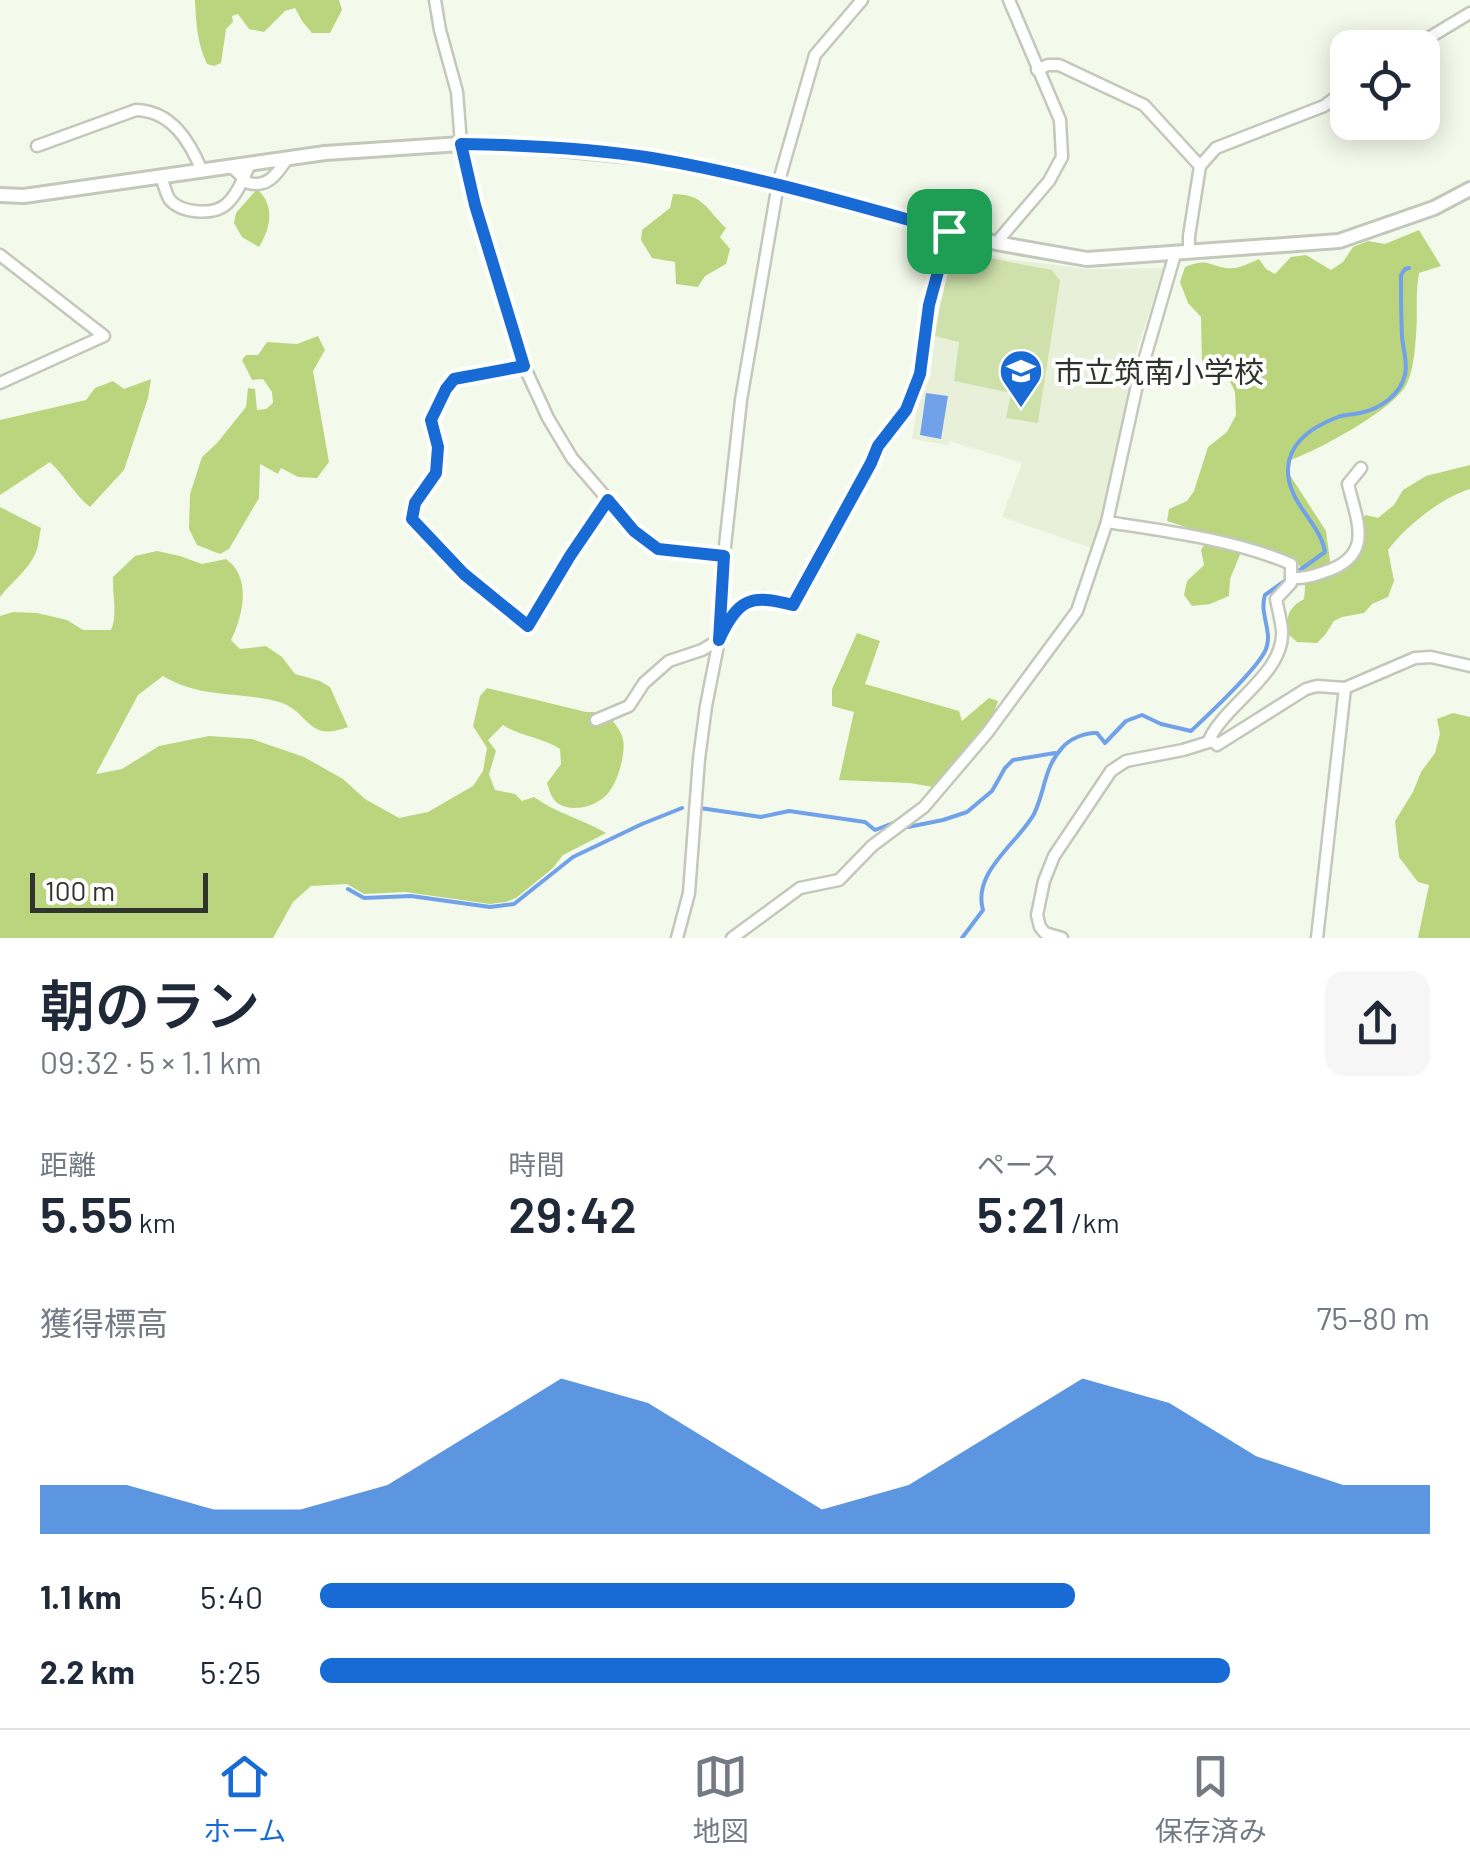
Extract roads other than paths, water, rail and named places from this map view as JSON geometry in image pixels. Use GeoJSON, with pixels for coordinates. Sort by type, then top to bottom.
{"type":"FeatureCollection","features":[{"type":"Feature","properties":{"kind":"street"},"geometry":{"type":"LineString","coordinates":[[435,0],[457,92],[461,144],[475,205],[524,366],[548,418],[564,445],[634,531],[658,549],[724,556]]}},
{"type":"Feature","properties":{"kind":"street"},"geometry":{"type":"LineString","coordinates":[[676,938],[690,893],[699,759],[719,640],[741,400],[778,184],[815,55],[862,0]]}},
{"type":"Feature","properties":{"kind":"street"},"geometry":{"type":"LineString","coordinates":[[996,244],[1049,181],[1062,157],[1060,120],[1009,0]]}},
{"type":"Feature","properties":{"kind":"street"},"geometry":{"type":"LineString","coordinates":[[1440,31],[1470,13]]}},
{"type":"Feature","properties":{"kind":"street"},"geometry":{"type":"LineString","coordinates":[[1037,70],[1048,64],[1059,65],[1144,105],[1200,166]]}},
{"type":"Feature","properties":{"kind":"street"},"geometry":{"type":"LineString","coordinates":[[732,938],[800,888],[839,880],[872,846],[924,807],[988,733],[1077,611],[1107,522],[1137,384],[1189,236],[1200,166],[1216,148],[1330,102]]}},
{"type":"Feature","properties":{"kind":"street"},"geometry":{"type":"LineString","coordinates":[[37,146],[136,110],[148,110],[182,133],[202,171]]}},
{"type":"Feature","properties":{"kind":"street"},"geometry":{"type":"LineString","coordinates":[[0,195],[24,196],[325,153],[461,144],[570,148],[651,158],[778,184],[996,244],[1087,258],[1339,241],[1434,208],[1470,190]]}},
{"type":"Feature","properties":{"kind":"street"},"geometry":{"type":"LineString","coordinates":[[232,167],[243,180],[255,184],[273,178],[287,159]]}},
{"type":"Feature","properties":{"kind":"street"},"geometry":{"type":"LineString","coordinates":[[161,177],[170,199],[180,206],[201,212],[215,210],[226,205],[250,164]]}},
{"type":"Feature","properties":{"kind":"street"},"geometry":{"type":"LineString","coordinates":[[596,720],[629,706],[644,684],[669,660],[719,640],[728,620],[745,602],[764,597],[793,605],[878,446],[906,410],[920,374],[929,305],[949,231]]}},
{"type":"Feature","properties":{"kind":"street"},"geometry":{"type":"LineString","coordinates":[[0,255],[104,336],[0,383]]}},
{"type":"Feature","properties":{"kind":"street"},"geometry":{"type":"LineString","coordinates":[[524,366],[454,379],[446,389],[431,420],[438,447],[436,473],[415,503],[412,519],[464,574],[528,626],[608,500]]}},
{"type":"Feature","properties":{"kind":"street"},"geometry":{"type":"LineString","coordinates":[[1291,578],[1341,566],[1354,554],[1360,530],[1348,484],[1361,468]]}},
{"type":"Feature","properties":{"kind":"street"},"geometry":{"type":"LineString","coordinates":[[1107,522],[1170,532],[1270,555],[1290,564],[1291,583],[1276,599],[1283,634],[1274,664],[1214,731],[1210,738],[1217,745],[1306,689],[1344,688],[1415,658],[1432,657],[1470,666]]}},
{"type":"Feature","properties":{"kind":"street"},"geometry":{"type":"LineString","coordinates":[[1317,938],[1344,688]]}},
{"type":"Feature","properties":{"kind":"street"},"geometry":{"type":"LineString","coordinates":[[1062,938],[1040,927],[1037,916],[1044,881],[1054,856],[1111,772],[1126,761],[1212,740]]}},
{"type":"Feature","properties":{"kind":"water"},"geometry":{"type":"Polygon","coordinates":[[[926,393],[948,396],[941,439],[920,435],[926,393]]]}},
{"type":"Feature","properties":{"kind":"waterway"},"geometry":{"type":"LineString","coordinates":[[962,938],[983,910],[981,896],[990,871],[1034,814],[1052,763],[1065,745],[1093,733],[1105,743],[1126,721],[1142,715],[1191,731],[1261,658],[1268,643],[1265,595],[1325,552],[1293,492],[1289,459],[1312,430],[1341,416],[1375,408],[1399,389],[1406,366],[1401,275],[1409,268]]}},
{"type":"Feature","properties":{"kind":"waterway"},"geometry":{"type":"LineString","coordinates":[[908,827],[967,812],[992,791],[1013,760],[1055,753]]}},
{"type":"Feature","properties":{"kind":"waterway"},"geometry":{"type":"LineString","coordinates":[[348,889],[364,898],[411,896],[490,907],[514,904],[573,857],[682,808]]}},
{"type":"Feature","properties":{"kind":"waterway"},"geometry":{"type":"LineString","coordinates":[[700,808],[761,817],[789,811],[865,822],[875,830],[896,822]]}},
{"type":"Feature","properties":{"kind":"place","name":"市立筑南小学校"},"geometry":{"type":"Point","coordinates":[1021,409]}}]}
